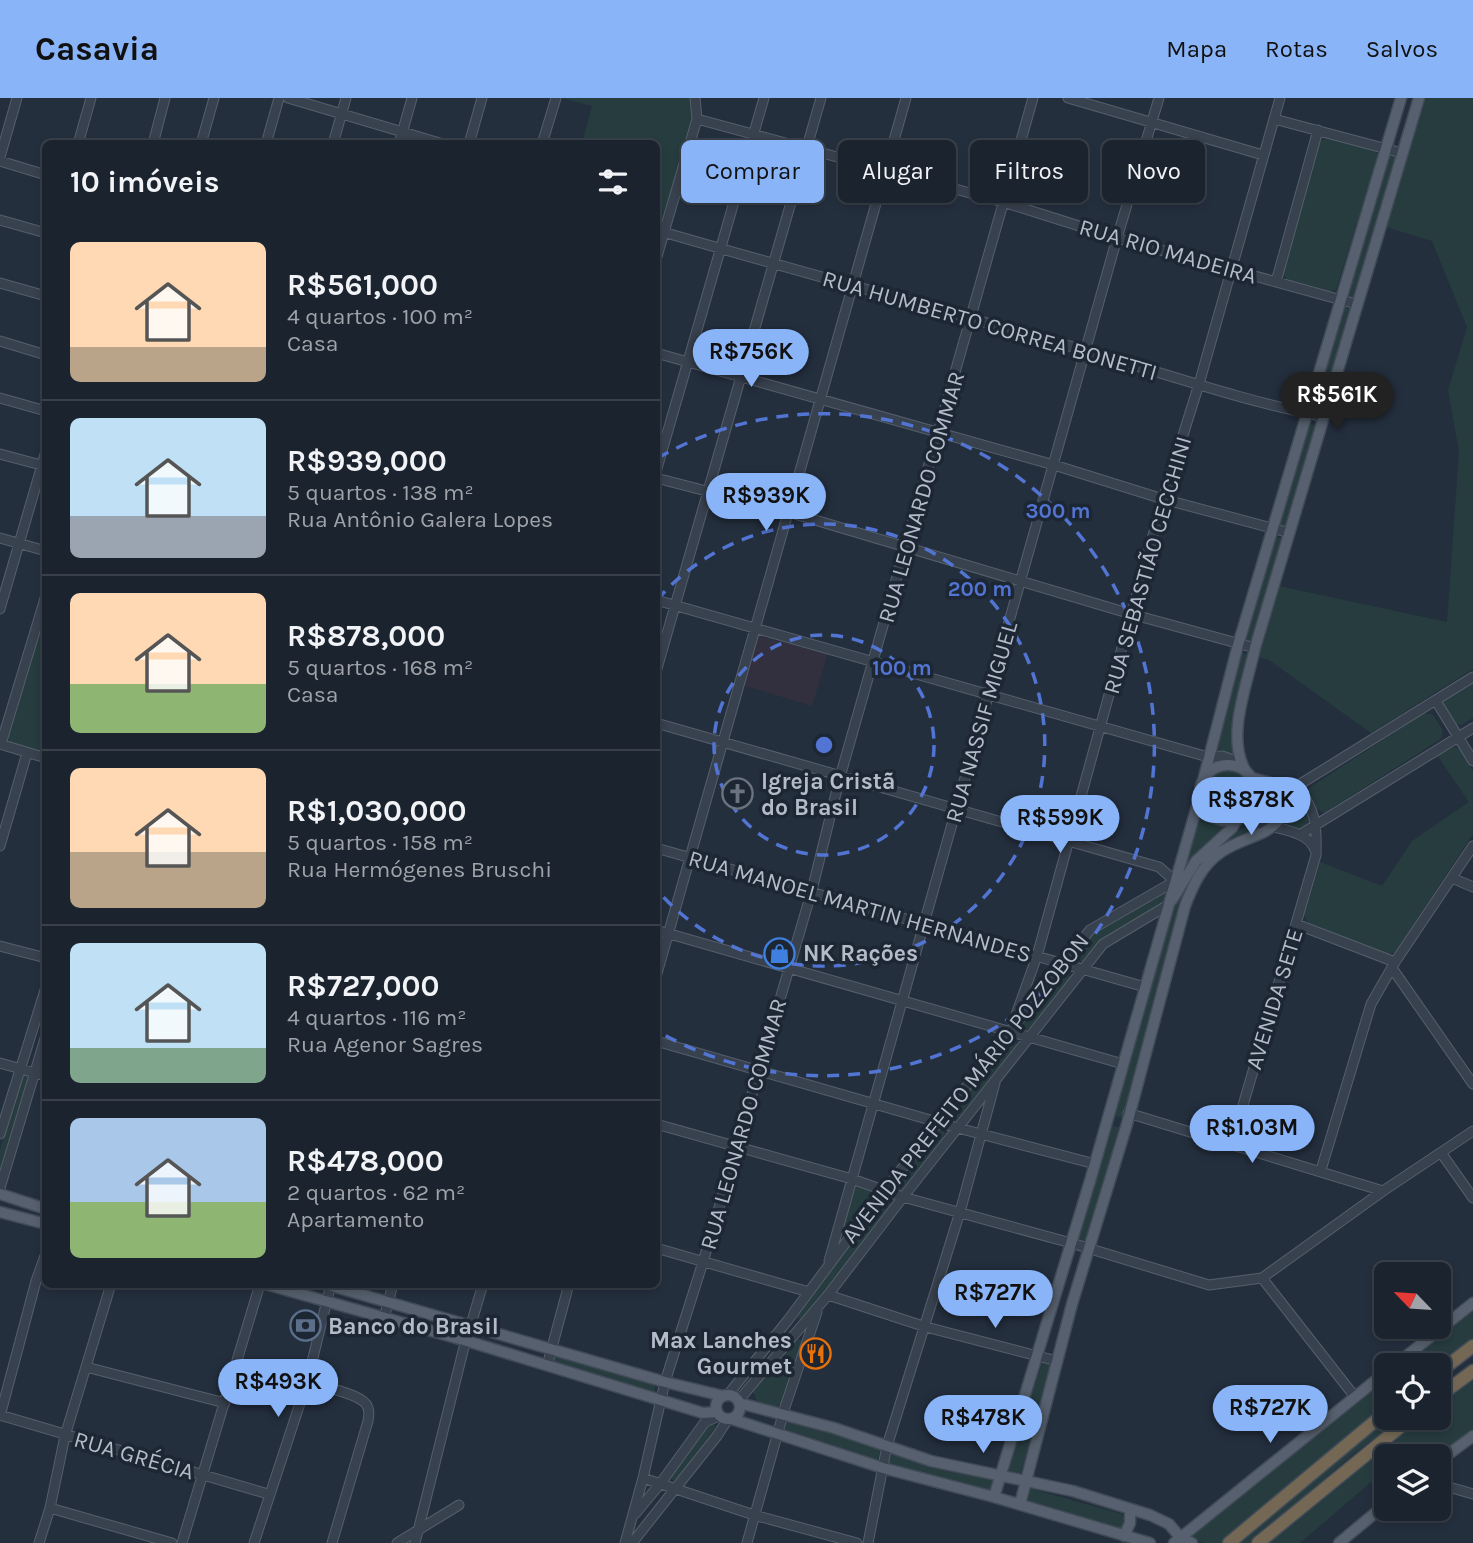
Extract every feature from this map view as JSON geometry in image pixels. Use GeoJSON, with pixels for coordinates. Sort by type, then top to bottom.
{"type":"FeatureCollection","features":[{"type":"Feature","properties":{"kind":"highway"},"geometry":{"type":"LineString","coordinates":[[1451,1363],[1473,1346]]}},
{"type":"Feature","properties":{"kind":"highway"},"geometry":{"type":"LineString","coordinates":[[1451,1387],[1473,1371]]}},
{"type":"Feature","properties":{"kind":"highway"},"geometry":{"type":"LineString","coordinates":[[1229,1543],[1374,1422]]}},
{"type":"Feature","properties":{"kind":"highway"},"geometry":{"type":"LineString","coordinates":[[1258,1543],[1396,1430]]}},
{"type":"Feature","properties":{"kind":"main road"},"geometry":{"type":"LineString","coordinates":[[994,1497],[1039,1356],[1095,1164],[1202,786],[1238,645],[1401,98]]}},
{"type":"Feature","properties":{"kind":"main road"},"geometry":{"type":"LineString","coordinates":[[1020,1504],[1088,1249],[1128,1118],[1192,886],[1219,853],[1238,841],[1272,828],[1278,822],[1284,807],[1283,786],[1245,772],[1230,765],[1219,766],[1209,772],[1202,786],[1202,802],[1212,815],[1227,820],[1240,818],[1251,809],[1255,799],[1256,788],[1245,772],[1236,734],[1255,648],[1419,98]]}},
{"type":"Feature","properties":{"kind":"main road","name":"AVENIDA PREFEITO MÁRIO POZZOBON"},"geometry":{"type":"LineString","coordinates":[[1168,905],[1181,889],[1196,861],[1240,818]]}},
{"type":"Feature","properties":{"kind":"main road"},"geometry":{"type":"LineString","coordinates":[[1108,1119],[1128,1118]]}},
{"type":"Feature","properties":{"kind":"main road"},"geometry":{"type":"LineString","coordinates":[[0,1195],[42,1208]]}},
{"type":"Feature","properties":{"kind":"main road"},"geometry":{"type":"LineString","coordinates":[[0,1212],[42,1223]]}},
{"type":"Feature","properties":{"kind":"main road"},"geometry":{"type":"LineString","coordinates":[[277,1288],[467,1341],[703,1413],[724,1416],[883,1468],[1020,1504],[1150,1543]]}},
{"type":"Feature","properties":{"kind":"main road"},"geometry":{"type":"LineString","coordinates":[[339,1288],[665,1382],[725,1396],[834,1428],[932,1461],[1073,1491],[1169,1524],[1177,1540]]}},
{"type":"Feature","properties":{"kind":"main road"},"geometry":{"type":"LineString","coordinates":[[1410,1353],[1473,1303]]}},
{"type":"Feature","properties":{"kind":"main road"},"geometry":{"type":"LineString","coordinates":[[1177,1540],[1374,1382]]}},
{"type":"Feature","properties":{"kind":"main road"},"geometry":{"type":"LineString","coordinates":[[724,1416],[717,1403],[725,1396]]}},
{"type":"Feature","properties":{"kind":"main road"},"geometry":{"type":"LineString","coordinates":[[724,1416],[739,1410],[738,1402]]}},
{"type":"Feature","properties":{"kind":"main road"},"geometry":{"type":"LineString","coordinates":[[1451,1452],[1473,1436]]}},
{"type":"Feature","properties":{"kind":"main road"},"geometry":{"type":"LineString","coordinates":[[1124,1536],[1130,1523],[1130,1509]]}},
{"type":"Feature","properties":{"kind":"main road"},"geometry":{"type":"LineString","coordinates":[[1339,1543],[1374,1514]]}},
{"type":"Feature","properties":{"kind":"main road"},"geometry":{"type":"LineString","coordinates":[[1177,1540],[1192,1543]]}},
{"type":"Feature","properties":{"kind":"street"},"geometry":{"type":"LineString","coordinates":[[17,98],[0,159],[42,174]]}},
{"type":"Feature","properties":{"kind":"street"},"geometry":{"type":"LineString","coordinates":[[79,140],[91,98]]}},
{"type":"Feature","properties":{"kind":"street"},"geometry":{"type":"LineString","coordinates":[[154,140],[165,98]]}},
{"type":"Feature","properties":{"kind":"street"},"geometry":{"type":"LineString","coordinates":[[202,140],[214,98]]}},
{"type":"Feature","properties":{"kind":"street"},"geometry":{"type":"LineString","coordinates":[[267,140],[279,98]]}},
{"type":"Feature","properties":{"kind":"street"},"geometry":{"type":"LineString","coordinates":[[288,98],[431,140]]}},
{"type":"Feature","properties":{"kind":"street"},"geometry":{"type":"LineString","coordinates":[[334,140],[346,98]]}},
{"type":"Feature","properties":{"kind":"street"},"geometry":{"type":"LineString","coordinates":[[400,140],[412,98]]}},
{"type":"Feature","properties":{"kind":"street"},"geometry":{"type":"LineString","coordinates":[[470,140],[482,98]]}},
{"type":"Feature","properties":{"kind":"street"},"geometry":{"type":"LineString","coordinates":[[543,140],[556,98]]}},
{"type":"Feature","properties":{"kind":"street"},"geometry":{"type":"LineString","coordinates":[[660,231],[697,119],[695,98]]}},
{"type":"Feature","properties":{"kind":"street"},"geometry":{"type":"LineString","coordinates":[[660,459],[764,98]]}},
{"type":"Feature","properties":{"kind":"street"},"geometry":{"type":"LineString","coordinates":[[808,140],[821,98]]}},
{"type":"Feature","properties":{"kind":"street"},"geometry":{"type":"LineString","coordinates":[[894,140],[906,98]]}},
{"type":"Feature","properties":{"kind":"street","name":"RUA LEONARDO COMMAR"},"geometry":{"type":"LineString","coordinates":[[1021,140],[1033,98]]}},
{"type":"Feature","properties":{"kind":"street"},"geometry":{"type":"LineString","coordinates":[[1068,98],[1263,155]]}},
{"type":"Feature","properties":{"kind":"street","name":"RUA NASSIF MIGUEL"},"geometry":{"type":"LineString","coordinates":[[827,1266],[1117,238],[1159,98]]}},
{"type":"Feature","properties":{"kind":"street","name":"RUA SEBASTIÃO CECCHINI"},"geometry":{"type":"LineString","coordinates":[[1010,1031],[1037,956],[1163,499],[1199,384],[1280,98]]}},
{"type":"Feature","properties":{"kind":"street","name":"RUA RIO MADEIRA"},"geometry":{"type":"LineString","coordinates":[[697,119],[774,140]]}},
{"type":"Feature","properties":{"kind":"street"},"geometry":{"type":"LineString","coordinates":[[1274,119],[1402,153]]}},
{"type":"Feature","properties":{"kind":"street"},"geometry":{"type":"LineString","coordinates":[[1276,282],[1318,131]]}},
{"type":"Feature","properties":{"kind":"street"},"geometry":{"type":"LineString","coordinates":[[660,660],[790,203]]}},
{"type":"Feature","properties":{"kind":"street"},"geometry":{"type":"LineString","coordinates":[[660,964],[876,203]]}},
{"type":"Feature","properties":{"kind":"street","name":"RUA LEONARDO COMMAR"},"geometry":{"type":"LineString","coordinates":[[625,1543],[665,1382],[812,890],[841,777],[1003,203]]}},
{"type":"Feature","properties":{"kind":"street","name":"RUA RIO MADEIRA"},"geometry":{"type":"LineString","coordinates":[[1006,203],[1117,238],[1356,304]]}},
{"type":"Feature","properties":{"kind":"street"},"geometry":{"type":"LineString","coordinates":[[0,220],[42,232]]}},
{"type":"Feature","properties":{"kind":"street","name":"RUA HUMBERTO CORREA BONETTI"},"geometry":{"type":"LineString","coordinates":[[660,231],[772,265],[853,284],[1325,418]]}},
{"type":"Feature","properties":{"kind":"street"},"geometry":{"type":"LineString","coordinates":[[0,283],[42,295]]}},
{"type":"Feature","properties":{"kind":"street"},"geometry":{"type":"LineString","coordinates":[[0,341],[42,354]]}},
{"type":"Feature","properties":{"kind":"street"},"geometry":{"type":"LineString","coordinates":[[660,354],[1290,533]]}},
{"type":"Feature","properties":{"kind":"street"},"geometry":{"type":"LineString","coordinates":[[0,398],[42,410]]}},
{"type":"Feature","properties":{"kind":"street"},"geometry":{"type":"LineString","coordinates":[[0,454],[41,465],[0,609]]}},
{"type":"Feature","properties":{"kind":"street"},"geometry":{"type":"LineString","coordinates":[[660,479],[788,512],[1255,648]]}},
{"type":"Feature","properties":{"kind":"street"},"geometry":{"type":"LineString","coordinates":[[0,538],[42,550]]}},
{"type":"Feature","properties":{"kind":"street"},"geometry":{"type":"LineString","coordinates":[[660,601],[1208,757],[1229,758],[1236,761],[1245,772]]}},
{"type":"Feature","properties":{"kind":"street"},"geometry":{"type":"LineString","coordinates":[[42,608],[1,744],[42,757]]}},
{"type":"Feature","properties":{"kind":"street"},"geometry":{"type":"LineString","coordinates":[[1283,786],[1297,786],[1473,677]]}},
{"type":"Feature","properties":{"kind":"street"},"geometry":{"type":"LineString","coordinates":[[1436,701],[1473,761]]}},
{"type":"Feature","properties":{"kind":"street"},"geometry":{"type":"LineString","coordinates":[[660,724],[1159,867],[1175,881]]}},
{"type":"Feature","properties":{"kind":"street"},"geometry":{"type":"LineString","coordinates":[[1301,834],[1473,728]]}},
{"type":"Feature","properties":{"kind":"street"},"geometry":{"type":"LineString","coordinates":[[0,846],[27,753]]}},
{"type":"Feature","properties":{"kind":"street"},"geometry":{"type":"LineString","coordinates":[[1297,786],[1310,804],[1317,825]]}},
{"type":"Feature","properties":{"kind":"street"},"geometry":{"type":"LineString","coordinates":[[1240,818],[1301,834],[1312,842],[1316,855]]}},
{"type":"Feature","properties":{"kind":"street","name":"AVENIDA SETE"},"geometry":{"type":"LineString","coordinates":[[1232,1143],[1282,964],[1316,855],[1317,825]]}},
{"type":"Feature","properties":{"kind":"street"},"geometry":{"type":"LineString","coordinates":[[1321,1170],[1371,1004],[1473,846]]}},
{"type":"Feature","properties":{"kind":"street","name":"RUA MANOEL MARTIN HERNANDES"},"geometry":{"type":"LineString","coordinates":[[660,849],[812,890],[922,925],[1145,987]]}},
{"type":"Feature","properties":{"kind":"street"},"geometry":{"type":"LineString","coordinates":[[1452,878],[1473,887]]}},
{"type":"Feature","properties":{"kind":"street","name":"AVENIDA PREFEITO MÁRIO POZZOBON"},"geometry":{"type":"LineString","coordinates":[[725,1396],[788,1320],[885,1190],[1090,930],[1175,881]]}},
{"type":"Feature","properties":{"kind":"street","name":"AVENIDA PREFEITO MÁRIO POZZOBON"},"geometry":{"type":"LineString","coordinates":[[738,1402],[828,1295],[1102,944],[1168,905]]}},
{"type":"Feature","properties":{"kind":"street"},"geometry":{"type":"LineString","coordinates":[[1296,924],[1394,965],[1473,1083]]}},
{"type":"Feature","properties":{"kind":"street"},"geometry":{"type":"LineString","coordinates":[[660,931],[1123,1064]]}},
{"type":"Feature","properties":{"kind":"street"},"geometry":{"type":"LineString","coordinates":[[0,946],[42,957]]}},
{"type":"Feature","properties":{"kind":"street"},"geometry":{"type":"LineString","coordinates":[[0,1134],[42,1000]]}},
{"type":"Feature","properties":{"kind":"street"},"geometry":{"type":"LineString","coordinates":[[660,1042],[939,1123],[1095,1164]]}},
{"type":"Feature","properties":{"kind":"street"},"geometry":{"type":"LineString","coordinates":[[0,1188],[42,1048]]}},
{"type":"Feature","properties":{"kind":"street"},"geometry":{"type":"LineString","coordinates":[[0,1063],[42,1075]]}},
{"type":"Feature","properties":{"kind":"street"},"geometry":{"type":"LineString","coordinates":[[867,1543],[887,1446],[926,1328],[983,1135],[997,1077]]}},
{"type":"Feature","properties":{"kind":"street"},"geometry":{"type":"LineString","coordinates":[[1128,1118],[1232,1143],[1383,1191]]}},
{"type":"Feature","properties":{"kind":"street"},"geometry":{"type":"LineString","coordinates":[[660,1125],[1209,1285],[1262,1278],[1383,1191],[1473,1131]]}},
{"type":"Feature","properties":{"kind":"street"},"geometry":{"type":"LineString","coordinates":[[1441,1154],[1473,1198]]}},
{"type":"Feature","properties":{"kind":"street"},"geometry":{"type":"LineString","coordinates":[[660,1249],[809,1292]]}},
{"type":"Feature","properties":{"kind":"street"},"geometry":{"type":"LineString","coordinates":[[0,1415],[42,1264]]}},
{"type":"Feature","properties":{"kind":"street"},"geometry":{"type":"LineString","coordinates":[[1262,1278],[1355,1397]]}},
{"type":"Feature","properties":{"kind":"street"},"geometry":{"type":"LineString","coordinates":[[39,1543],[50,1508],[65,1436],[110,1288]]}},
{"type":"Feature","properties":{"kind":"street"},"geometry":{"type":"LineString","coordinates":[[182,1543],[261,1288]]}},
{"type":"Feature","properties":{"kind":"street"},"geometry":{"type":"LineString","coordinates":[[254,1543],[307,1382],[328,1302],[329,1288]]}},
{"type":"Feature","properties":{"kind":"street"},"geometry":{"type":"LineString","coordinates":[[384,1318],[392,1288]]}},
{"type":"Feature","properties":{"kind":"street"},"geometry":{"type":"LineString","coordinates":[[415,1543],[482,1288]]}},
{"type":"Feature","properties":{"kind":"street"},"geometry":{"type":"LineString","coordinates":[[547,1366],[568,1288]]}},
{"type":"Feature","properties":{"kind":"street"},"geometry":{"type":"LineString","coordinates":[[828,1295],[926,1328],[1057,1361]]}},
{"type":"Feature","properties":{"kind":"street"},"geometry":{"type":"LineString","coordinates":[[747,1543],[783,1415],[818,1307]]}},
{"type":"Feature","properties":{"kind":"street"},"geometry":{"type":"LineString","coordinates":[[788,1320],[810,1334]]}},
{"type":"Feature","properties":{"kind":"street"},"geometry":{"type":"LineString","coordinates":[[86,1367],[225,1403]]}},
{"type":"Feature","properties":{"kind":"street"},"geometry":{"type":"LineString","coordinates":[[307,1382],[353,1396],[366,1404],[369,1411],[332,1543]]}},
{"type":"Feature","properties":{"kind":"street","name":"RUA GRÉCIA"},"geometry":{"type":"LineString","coordinates":[[0,1415],[268,1494]]}},
{"type":"Feature","properties":{"kind":"street"},"geometry":{"type":"LineString","coordinates":[[632,1517],[705,1422],[724,1416]]}},
{"type":"Feature","properties":{"kind":"street"},"geometry":{"type":"LineString","coordinates":[[632,1543],[675,1489],[724,1416]]}},
{"type":"Feature","properties":{"kind":"street"},"geometry":{"type":"LineString","coordinates":[[643,1478],[754,1515],[857,1543]]}},
{"type":"Feature","properties":{"kind":"street"},"geometry":{"type":"LineString","coordinates":[[1451,1488],[1473,1494]]}},
{"type":"Feature","properties":{"kind":"street"},"geometry":{"type":"LineString","coordinates":[[397,1543],[459,1505]]}},
{"type":"Feature","properties":{"kind":"street"},"geometry":{"type":"LineString","coordinates":[[50,1508],[172,1543]]}},
{"type":"Feature","properties":{"kind":"shaded area"},"geometry":{"type":"Polygon","coordinates":[[[759,636],[828,653],[812,706],[742,685],[759,636]]]}},
{"type":"Feature","properties":{"kind":"green space"},"geometry":{"type":"Polygon","coordinates":[[[561,98],[692,98],[693,118],[687,140],[681,140],[681,160],[663,224],[660,224],[660,140],[583,140],[592,106],[561,98]]]}},
{"type":"Feature","properties":{"kind":"green space"},"geometry":{"type":"Polygon","coordinates":[[[1424,98],[1473,98],[1473,669],[1371,733],[1269,660],[1257,657],[1279,586],[1447,622],[1459,452],[1448,390],[1467,327],[1432,241],[1386,227],[1424,98]]]}},
{"type":"Feature","properties":{"kind":"green space"},"geometry":{"type":"Polygon","coordinates":[[[1327,138],[1374,150],[1378,155],[1336,290],[1330,291],[1286,279],[1283,274],[1319,141],[1327,138]]]}},
{"type":"Feature","properties":{"kind":"green space"},"geometry":{"type":"Polygon","coordinates":[[[1389,154],[1397,159],[1356,296],[1347,297],[1389,154]]]}},
{"type":"Feature","properties":{"kind":"green space"},"geometry":{"type":"Polygon","coordinates":[[[1344,307],[1352,313],[1323,410],[1314,412],[1312,408],[1344,307]]]}},
{"type":"Feature","properties":{"kind":"green space"},"geometry":{"type":"Polygon","coordinates":[[[1310,424],[1316,425],[1286,528],[1280,526],[1279,520],[1306,427],[1310,424]]]}},
{"type":"Feature","properties":{"kind":"green space"},"geometry":{"type":"Polygon","coordinates":[[[1277,537],[1283,539],[1254,641],[1245,642],[1243,637],[1273,540],[1277,537]]]}},
{"type":"Feature","properties":{"kind":"green space"},"geometry":{"type":"Polygon","coordinates":[[[42,619],[42,752],[10,742],[7,737],[42,619]]]}},
{"type":"Feature","properties":{"kind":"green space"},"geometry":{"type":"Polygon","coordinates":[[[1242,652],[1250,657],[1234,755],[1218,749],[1238,656],[1242,652]]]}},
{"type":"Feature","properties":{"kind":"green space"},"geometry":{"type":"Polygon","coordinates":[[[1473,681],[1473,718],[1461,725],[1452,723],[1443,707],[1445,698],[1473,681]]]}},
{"type":"Feature","properties":{"kind":"green space"},"geometry":{"type":"Polygon","coordinates":[[[1424,713],[1432,714],[1443,730],[1441,739],[1324,813],[1315,806],[1309,788],[1424,713]]]}},
{"type":"Feature","properties":{"kind":"green space"},"geometry":{"type":"Polygon","coordinates":[[[1455,747],[1473,771],[1473,834],[1395,953],[1385,954],[1309,925],[1304,915],[1320,862],[1382,886],[1412,841],[1469,802],[1437,755],[1455,747]]]}},
{"type":"Feature","properties":{"kind":"green space"},"geometry":{"type":"Polygon","coordinates":[[[1228,770],[1244,777],[1251,793],[1244,809],[1228,816],[1212,809],[1205,793],[1212,777],[1228,770]]]}},
{"type":"Feature","properties":{"kind":"green space"},"geometry":{"type":"Polygon","coordinates":[[[1258,785],[1281,793],[1281,808],[1271,822],[1249,815],[1257,801],[1258,785]]]}},
{"type":"Feature","properties":{"kind":"green space"},"geometry":{"type":"Polygon","coordinates":[[[1292,793],[1303,800],[1310,821],[1299,828],[1280,824],[1292,793]]]}},
{"type":"Feature","properties":{"kind":"green space"},"geometry":{"type":"Polygon","coordinates":[[[1200,808],[1210,819],[1224,824],[1224,829],[1203,847],[1178,881],[1200,808]]]}},
{"type":"Feature","properties":{"kind":"green space"},"geometry":{"type":"Polygon","coordinates":[[[1251,826],[1262,829],[1199,871],[1126,1112],[1123,1118],[1116,1116],[1114,1110],[1171,907],[1194,870],[1208,854],[1222,841],[1251,826]]]}},
{"type":"Feature","properties":{"kind":"green space"},"geometry":{"type":"Polygon","coordinates":[[[1167,889],[1162,902],[1098,942],[1085,960],[1075,960],[1079,949],[1099,929],[1167,889]]]}},
{"type":"Feature","properties":{"kind":"green space"},"geometry":{"type":"Polygon","coordinates":[[[1062,971],[1069,973],[1070,979],[1033,1026],[1026,1030],[1022,1027],[1025,1020],[1062,971]]]}},
{"type":"Feature","properties":{"kind":"green space"},"geometry":{"type":"Polygon","coordinates":[[[1010,1039],[1016,1042],[1016,1047],[958,1118],[953,1120],[950,1115],[1010,1039]]]}},
{"type":"Feature","properties":{"kind":"green space"},"geometry":{"type":"Polygon","coordinates":[[[23,1075],[27,1076],[28,1080],[0,1178],[0,1149],[23,1075]]]}},
{"type":"Feature","properties":{"kind":"green space"},"geometry":{"type":"Polygon","coordinates":[[[1118,1127],[1121,1132],[1088,1240],[1084,1244],[1076,1238],[1109,1129],[1118,1127]]]}},
{"type":"Feature","properties":{"kind":"green space"},"geometry":{"type":"Polygon","coordinates":[[[939,1129],[945,1132],[944,1137],[902,1189],[897,1189],[895,1183],[939,1129]]]}},
{"type":"Feature","properties":{"kind":"green space"},"geometry":{"type":"Polygon","coordinates":[[[857,1186],[871,1190],[873,1195],[843,1236],[840,1232],[853,1188],[857,1186]]]}},
{"type":"Feature","properties":{"kind":"green space"},"geometry":{"type":"Polygon","coordinates":[[[883,1198],[889,1198],[891,1205],[806,1318],[799,1320],[797,1314],[883,1198]]]}},
{"type":"Feature","properties":{"kind":"green space"},"geometry":{"type":"Polygon","coordinates":[[[1473,1309],[1473,1341],[1451,1356],[1451,1353],[1417,1353],[1435,1339],[1451,1339],[1451,1326],[1473,1309]]]}},
{"type":"Feature","properties":{"kind":"green space"},"geometry":{"type":"Polygon","coordinates":[[[798,1339],[804,1342],[783,1402],[776,1407],[757,1401],[753,1392],[798,1339]]]}},
{"type":"Feature","properties":{"kind":"green space"},"geometry":{"type":"Polygon","coordinates":[[[553,1355],[655,1384],[655,1392],[652,1394],[554,1364],[553,1355]]]}},
{"type":"Feature","properties":{"kind":"green space"},"geometry":{"type":"Polygon","coordinates":[[[1042,1363],[1048,1364],[1051,1369],[1021,1472],[1017,1475],[1008,1468],[1042,1363]]]}},
{"type":"Feature","properties":{"kind":"green space"},"geometry":{"type":"Polygon","coordinates":[[[1473,1376],[1473,1431],[1451,1446],[1451,1444],[1387,1444],[1404,1430],[1451,1430],[1451,1393],[1473,1376]]]}},
{"type":"Feature","properties":{"kind":"green space"},"geometry":{"type":"Polygon","coordinates":[[[1374,1388],[1374,1415],[1224,1543],[1205,1543],[1192,1539],[1194,1534],[1374,1388]]]}},
{"type":"Feature","properties":{"kind":"green space"},"geometry":{"type":"Polygon","coordinates":[[[790,1421],[878,1447],[878,1459],[874,1461],[785,1431],[786,1423],[790,1421]]]}},
{"type":"Feature","properties":{"kind":"green space"},"geometry":{"type":"Polygon","coordinates":[[[713,1422],[716,1427],[677,1479],[672,1480],[670,1478],[708,1424],[713,1422]]]}},
{"type":"Feature","properties":{"kind":"green space"},"geometry":{"type":"Polygon","coordinates":[[[1374,1428],[1386,1430],[1353,1454],[1250,1543],[1234,1543],[1374,1428]]]}},
{"type":"Feature","properties":{"kind":"green space"},"geometry":{"type":"Polygon","coordinates":[[[895,1454],[990,1477],[993,1481],[991,1489],[986,1491],[892,1467],[891,1456],[895,1454]]]}},
{"type":"Feature","properties":{"kind":"green space"},"geometry":{"type":"Polygon","coordinates":[[[1374,1455],[1374,1481],[1300,1543],[1266,1543],[1374,1455]]]}},
{"type":"Feature","properties":{"kind":"green space"},"geometry":{"type":"Polygon","coordinates":[[[1032,1489],[1122,1514],[1125,1520],[1121,1529],[1117,1529],[1029,1504],[1026,1498],[1032,1489]]]}},
{"type":"Feature","properties":{"kind":"place","name":"Igreja Cristã do Brasil"},"geometry":{"type":"Point","coordinates":[738,794]}},
{"type":"Feature","properties":{"kind":"place","name":"NK Rações"},"geometry":{"type":"Point","coordinates":[780,953]}},
{"type":"Feature","properties":{"kind":"place","name":"Banco do Brasil"},"geometry":{"type":"Point","coordinates":[305,1326]}},
{"type":"Feature","properties":{"kind":"place","name":"Max Lanches Gourmet"},"geometry":{"type":"Point","coordinates":[815,1353]}}]}
